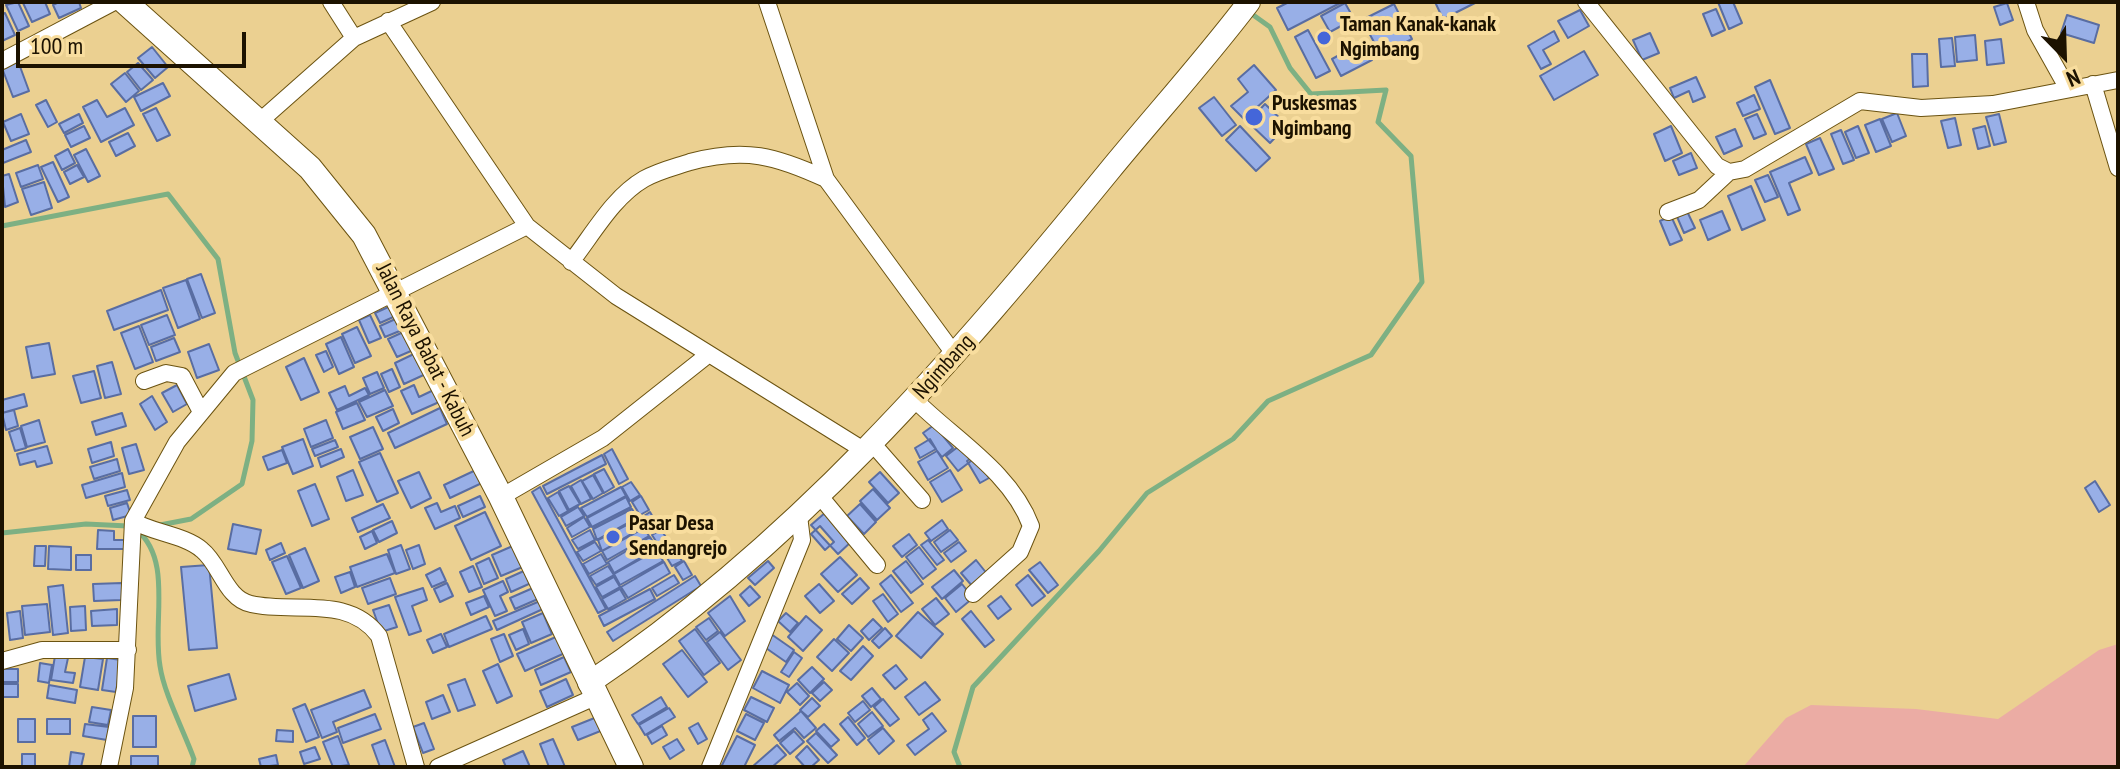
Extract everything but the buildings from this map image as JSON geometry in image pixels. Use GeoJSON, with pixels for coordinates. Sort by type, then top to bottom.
{"type":"FeatureCollection","features":[{"type":"Feature","properties":{"kind":"main road","name":"Jalan Raya Babat - Kabuh"},"geometry":{"type":"LineString","coordinates":[[125,2],[310,168],[345,206],[395,290],[501,497],[631,767]]}},
{"type":"Feature","properties":{"kind":"street"},"geometry":{"type":"LineString","coordinates":[[2,61],[114,2]]}},
{"type":"Feature","properties":{"kind":"street"},"geometry":{"type":"LineString","coordinates":[[331,2],[354,38]]}},
{"type":"Feature","properties":{"kind":"street"},"geometry":{"type":"LineString","coordinates":[[259,122],[354,38],[432,2]]}},
{"type":"Feature","properties":{"kind":"street"},"geometry":{"type":"LineString","coordinates":[[767,2],[826,179],[955,355]]}},
{"type":"Feature","properties":{"kind":"street"},"geometry":{"type":"LineString","coordinates":[[1586,2],[1717,166],[1729,172]]}},
{"type":"Feature","properties":{"kind":"street"},"geometry":{"type":"LineString","coordinates":[[2026,2],[2035,30],[2068,89]]}},
{"type":"Feature","properties":{"kind":"street","name":"Ngimbang"},"geometry":{"type":"LineString","coordinates":[[592,690],[663,634],[799,516],[915,400],[1245,8]]}},
{"type":"Feature","properties":{"kind":"street"},"geometry":{"type":"LineString","coordinates":[[388,21],[527,226],[616,296],[868,447],[922,500]]}},
{"type":"Feature","properties":{"kind":"street"},"geometry":{"type":"LineString","coordinates":[[1668,212],[1699,200],[1729,172],[1745,169],[1860,101],[1921,108],[1993,104],[2118,80]]}},
{"type":"Feature","properties":{"kind":"street"},"geometry":{"type":"LineString","coordinates":[[2093,84],[2118,168]]}},
{"type":"Feature","properties":{"kind":"street"},"geometry":{"type":"LineString","coordinates":[[571,262],[618,202],[643,179],[670,168],[716,155],[745,153],[784,160],[826,179]]}},
{"type":"Feature","properties":{"kind":"street"},"geometry":{"type":"LineString","coordinates":[[109,767],[125,688],[134,525],[177,442],[200,410],[234,373],[527,226]]}},
{"type":"Feature","properties":{"kind":"street"},"geometry":{"type":"LineString","coordinates":[[501,497],[603,438],[709,354]]}},
{"type":"Feature","properties":{"kind":"street"},"geometry":{"type":"LineString","coordinates":[[144,381],[166,373],[182,376],[200,410]]}},
{"type":"Feature","properties":{"kind":"street"},"geometry":{"type":"LineString","coordinates":[[915,400],[992,469],[1026,512],[1031,526],[1020,552],[973,594]]}},
{"type":"Feature","properties":{"kind":"street"},"geometry":{"type":"LineString","coordinates":[[819,495],[877,565]]}},
{"type":"Feature","properties":{"kind":"street"},"geometry":{"type":"LineString","coordinates":[[710,767],[802,540],[799,516]]}},
{"type":"Feature","properties":{"kind":"street"},"geometry":{"type":"LineString","coordinates":[[134,525],[202,549],[230,588],[250,604],[337,611],[367,622],[379,636],[416,767]]}},
{"type":"Feature","properties":{"kind":"street"},"geometry":{"type":"LineString","coordinates":[[2,661],[42,650],[128,650]]}},
{"type":"Feature","properties":{"kind":"street"},"geometry":{"type":"LineString","coordinates":[[438,767],[592,690]]}},
{"type":"Feature","properties":{"kind":"shaded area"},"geometry":{"type":"Polygon","coordinates":[[[2118,644],[2118,767],[1743,767],[1786,718],[1811,705],[1916,709],[1998,719],[2099,650],[2118,644]]]}},
{"type":"Feature","properties":{"kind":"waterway"},"geometry":{"type":"LineString","coordinates":[[960,767],[954,752],[973,687],[1099,551],[1147,493],[1233,439],[1268,401],[1371,355],[1422,282],[1411,156],[1378,122],[1386,90],[1311,94],[1290,68],[1270,27],[1249,12]]}},
{"type":"Feature","properties":{"kind":"waterway"},"geometry":{"type":"LineString","coordinates":[[2,226],[168,194],[218,259],[235,353],[253,400],[252,441],[242,484],[191,519],[160,525]]}},
{"type":"Feature","properties":{"kind":"waterway"},"geometry":{"type":"LineString","coordinates":[[2,533],[86,524],[128,526]]}},
{"type":"Feature","properties":{"kind":"waterway"},"geometry":{"type":"LineString","coordinates":[[137,530],[155,558],[160,666],[194,759],[192,767]]}},
{"type":"Feature","properties":{"kind":"place","name":"Taman Kanak-kanak Ngimbang"},"geometry":{"type":"Point","coordinates":[1324,38]}},
{"type":"Feature","properties":{"kind":"place","name":"Puskesmas Ngimbang"},"geometry":{"type":"Point","coordinates":[1254,117]}},
{"type":"Feature","properties":{"kind":"place","name":"Pasar Desa Sendangrejo"},"geometry":{"type":"Point","coordinates":[613,537]}}]}
